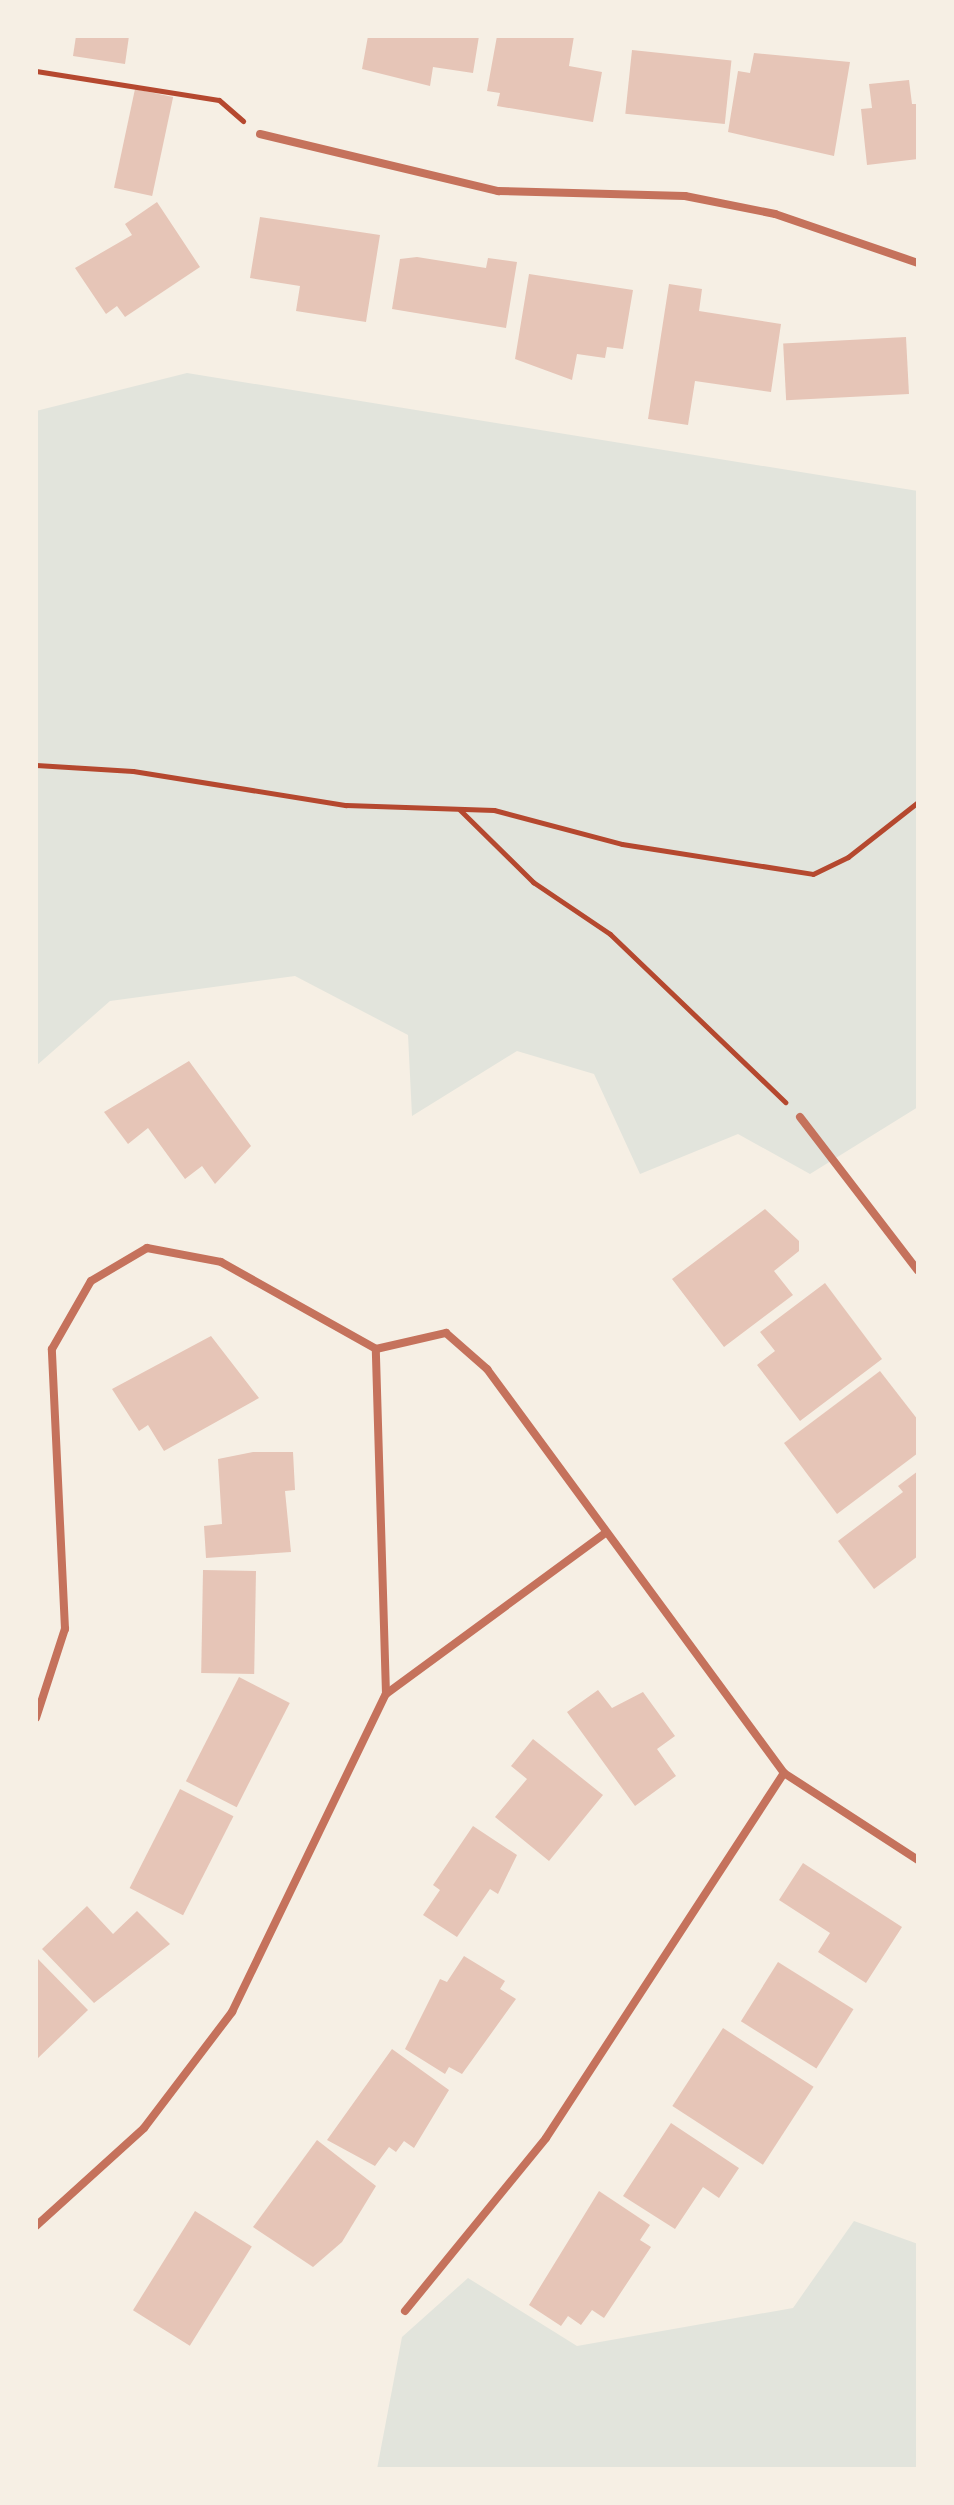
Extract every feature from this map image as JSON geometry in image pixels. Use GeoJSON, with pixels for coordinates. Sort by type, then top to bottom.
{"type":"FeatureCollection","features":[{"type":"Feature","properties":{"kind":"street"},"geometry":{"type":"LineString","coordinates":[[260,134],[498,191],[685,196],[775,214],[918,263]]}},
{"type":"Feature","properties":{"kind":"street"},"geometry":{"type":"LineString","coordinates":[[800,1117],[918,1271]]}},
{"type":"Feature","properties":{"kind":"street"},"geometry":{"type":"LineString","coordinates":[[36,1718],[65,1629],[52,1349],[91,1281],[147,1248],[221,1262],[376,1349],[446,1333],[487,1369],[604,1534],[784,1773],[918,1860]]}},
{"type":"Feature","properties":{"kind":"street"},"geometry":{"type":"LineString","coordinates":[[36,2226],[144,2128],[232,2012],[386,1694],[376,1349]]}},
{"type":"Feature","properties":{"kind":"street"},"geometry":{"type":"LineString","coordinates":[[386,1694],[604,1534]]}},
{"type":"Feature","properties":{"kind":"street"},"geometry":{"type":"LineString","coordinates":[[405,2311],[546,2138],[784,1773]]}},
{"type":"Feature","properties":{"kind":"path"},"geometry":{"type":"LineString","coordinates":[[36,71],[219,100],[260,134]]}},
{"type":"Feature","properties":{"kind":"path"},"geometry":{"type":"LineString","coordinates":[[36,765],[133,771],[346,805],[459,809],[813,874],[848,857],[918,802]]}},
{"type":"Feature","properties":{"kind":"path"},"geometry":{"type":"LineString","coordinates":[[459,809],[533,882],[610,934],[800,1117]]}},
{"type":"Feature","properties":{"kind":"shaded area"},"geometry":{"type":"Polygon","coordinates":[[[187,373],[918,491],[918,1107],[810,1174],[738,1134],[640,1174],[594,1074],[517,1051],[412,1116],[408,1035],[295,976],[110,1001],[36,1066],[36,411],[187,373]]]}},
{"type":"Feature","properties":{"kind":"shaded area"},"geometry":{"type":"Polygon","coordinates":[[[854,2221],[918,2244],[918,2469],[377,2469],[402,2337],[468,2278],[577,2346],[793,2308],[854,2221]]]}},
{"type":"Feature","properties":{"kind":"building"},"geometry":{"type":"Polygon","coordinates":[[[76,36],[129,36],[125,64],[73,56],[76,36]]]}},
{"type":"Feature","properties":{"kind":"building"},"geometry":{"type":"Polygon","coordinates":[[[368,36],[479,36],[473,73],[433,67],[430,86],[362,69],[368,36]]]}},
{"type":"Feature","properties":{"kind":"building"},"geometry":{"type":"Polygon","coordinates":[[[497,36],[574,36],[569,66],[602,72],[593,122],[497,106],[500,93],[487,91],[497,36]]]}},
{"type":"Feature","properties":{"kind":"building"},"geometry":{"type":"Polygon","coordinates":[[[632,50],[731,60],[725,124],[625,114],[632,50]]]}},
{"type":"Feature","properties":{"kind":"building"},"geometry":{"type":"Polygon","coordinates":[[[754,53],[850,62],[834,156],[728,132],[738,71],[750,73],[754,53]]]}},
{"type":"Feature","properties":{"kind":"building"},"geometry":{"type":"Polygon","coordinates":[[[909,80],[912,104],[918,104],[918,159],[867,165],[861,109],[872,108],[869,84],[909,80]]]}},
{"type":"Feature","properties":{"kind":"building"},"geometry":{"type":"Polygon","coordinates":[[[135,89],[173,97],[152,196],[114,188],[135,89]]]}},
{"type":"Feature","properties":{"kind":"building"},"geometry":{"type":"Polygon","coordinates":[[[157,202],[200,267],[125,317],[117,306],[106,314],[75,268],[132,235],[125,224],[157,202]]]}},
{"type":"Feature","properties":{"kind":"building"},"geometry":{"type":"Polygon","coordinates":[[[260,217],[380,235],[366,322],[296,311],[300,286],[250,278],[260,217]]]}},
{"type":"Feature","properties":{"kind":"building"},"geometry":{"type":"Polygon","coordinates":[[[417,257],[486,268],[488,258],[517,262],[506,328],[392,309],[400,259],[417,257]]]}},
{"type":"Feature","properties":{"kind":"building"},"geometry":{"type":"Polygon","coordinates":[[[529,274],[633,290],[623,349],[607,347],[605,358],[577,354],[572,380],[515,359],[529,274]]]}},
{"type":"Feature","properties":{"kind":"building"},"geometry":{"type":"Polygon","coordinates":[[[669,284],[702,289],[699,311],[781,324],[771,392],[695,381],[688,425],[648,419],[669,284]]]}},
{"type":"Feature","properties":{"kind":"building"},"geometry":{"type":"Polygon","coordinates":[[[906,337],[909,394],[786,400],[783,343],[906,337]]]}},
{"type":"Feature","properties":{"kind":"building"},"geometry":{"type":"Polygon","coordinates":[[[189,1061],[251,1146],[215,1184],[202,1166],[185,1179],[148,1128],[128,1144],[104,1112],[189,1061]]]}},
{"type":"Feature","properties":{"kind":"building"},"geometry":{"type":"Polygon","coordinates":[[[765,1209],[799,1241],[799,1251],[774,1271],[793,1295],[724,1347],[672,1279],[765,1209]]]}},
{"type":"Feature","properties":{"kind":"building"},"geometry":{"type":"Polygon","coordinates":[[[825,1283],[882,1359],[800,1421],[757,1365],[775,1351],[760,1332],[825,1283]]]}},
{"type":"Feature","properties":{"kind":"building"},"geometry":{"type":"Polygon","coordinates":[[[211,1336],[259,1398],[164,1451],[148,1425],[139,1431],[112,1389],[211,1336]]]}},
{"type":"Feature","properties":{"kind":"building"},"geometry":{"type":"Polygon","coordinates":[[[880,1371],[918,1420],[918,1453],[837,1514],[784,1443],[880,1371]]]}},
{"type":"Feature","properties":{"kind":"building"},"geometry":{"type":"Polygon","coordinates":[[[253,1452],[293,1452],[295,1490],[285,1491],[291,1552],[206,1558],[204,1526],[222,1524],[218,1459],[253,1452]]]}},
{"type":"Feature","properties":{"kind":"building"},"geometry":{"type":"Polygon","coordinates":[[[918,1471],[918,1556],[874,1589],[838,1541],[903,1492],[898,1486],[918,1471]]]}},
{"type":"Feature","properties":{"kind":"building"},"geometry":{"type":"Polygon","coordinates":[[[203,1570],[256,1571],[254,1674],[201,1673],[203,1570]]]}},
{"type":"Feature","properties":{"kind":"building"},"geometry":{"type":"Polygon","coordinates":[[[239,1677],[290,1703],[237,1807],[186,1781],[239,1677]]]}},
{"type":"Feature","properties":{"kind":"building"},"geometry":{"type":"Polygon","coordinates":[[[598,1690],[612,1708],[643,1692],[675,1736],[657,1749],[676,1776],[635,1806],[567,1712],[598,1690]]]}},
{"type":"Feature","properties":{"kind":"building"},"geometry":{"type":"Polygon","coordinates":[[[533,1739],[603,1795],[549,1861],[495,1817],[527,1779],[511,1766],[533,1739]]]}},
{"type":"Feature","properties":{"kind":"building"},"geometry":{"type":"Polygon","coordinates":[[[180,1789],[233,1816],[183,1915],[130,1888],[180,1789]]]}},
{"type":"Feature","properties":{"kind":"building"},"geometry":{"type":"Polygon","coordinates":[[[473,1826],[517,1855],[498,1894],[490,1889],[457,1937],[423,1915],[440,1890],[433,1885],[473,1826]]]}},
{"type":"Feature","properties":{"kind":"building"},"geometry":{"type":"Polygon","coordinates":[[[803,1863],[902,1927],[866,1983],[818,1952],[830,1933],[779,1900],[803,1863]]]}},
{"type":"Feature","properties":{"kind":"building"},"geometry":{"type":"Polygon","coordinates":[[[87,1906],[113,1934],[137,1911],[170,1944],[94,2003],[42,1949],[87,1906]]]}},
{"type":"Feature","properties":{"kind":"building"},"geometry":{"type":"Polygon","coordinates":[[[464,1956],[505,1981],[500,1989],[516,1999],[462,2074],[449,2067],[445,2074],[405,2049],[440,1979],[447,1982],[464,1956]]]}},
{"type":"Feature","properties":{"kind":"building"},"geometry":{"type":"Polygon","coordinates":[[[36,1957],[88,2010],[36,2060],[36,1957]]]}},
{"type":"Feature","properties":{"kind":"building"},"geometry":{"type":"Polygon","coordinates":[[[778,1962],[853,2009],[816,2069],[741,2021],[778,1962]]]}},
{"type":"Feature","properties":{"kind":"building"},"geometry":{"type":"Polygon","coordinates":[[[723,2028],[814,2087],[763,2165],[672,2106],[723,2028]]]}},
{"type":"Feature","properties":{"kind":"building"},"geometry":{"type":"Polygon","coordinates":[[[392,2049],[449,2090],[414,2148],[404,2141],[396,2152],[389,2147],[375,2166],[327,2140],[392,2049]]]}},
{"type":"Feature","properties":{"kind":"building"},"geometry":{"type":"Polygon","coordinates":[[[671,2123],[739,2168],[719,2198],[703,2187],[675,2229],[623,2196],[671,2123]]]}},
{"type":"Feature","properties":{"kind":"building"},"geometry":{"type":"Polygon","coordinates":[[[317,2140],[376,2186],[342,2242],[313,2267],[253,2227],[317,2140]]]}},
{"type":"Feature","properties":{"kind":"building"},"geometry":{"type":"Polygon","coordinates":[[[599,2191],[650,2225],[640,2240],[651,2247],[604,2318],[592,2310],[581,2325],[568,2316],[561,2326],[529,2305],[599,2191]]]}},
{"type":"Feature","properties":{"kind":"building"},"geometry":{"type":"Polygon","coordinates":[[[195,2211],[252,2247],[190,2346],[133,2310],[195,2211]]]}}]}
